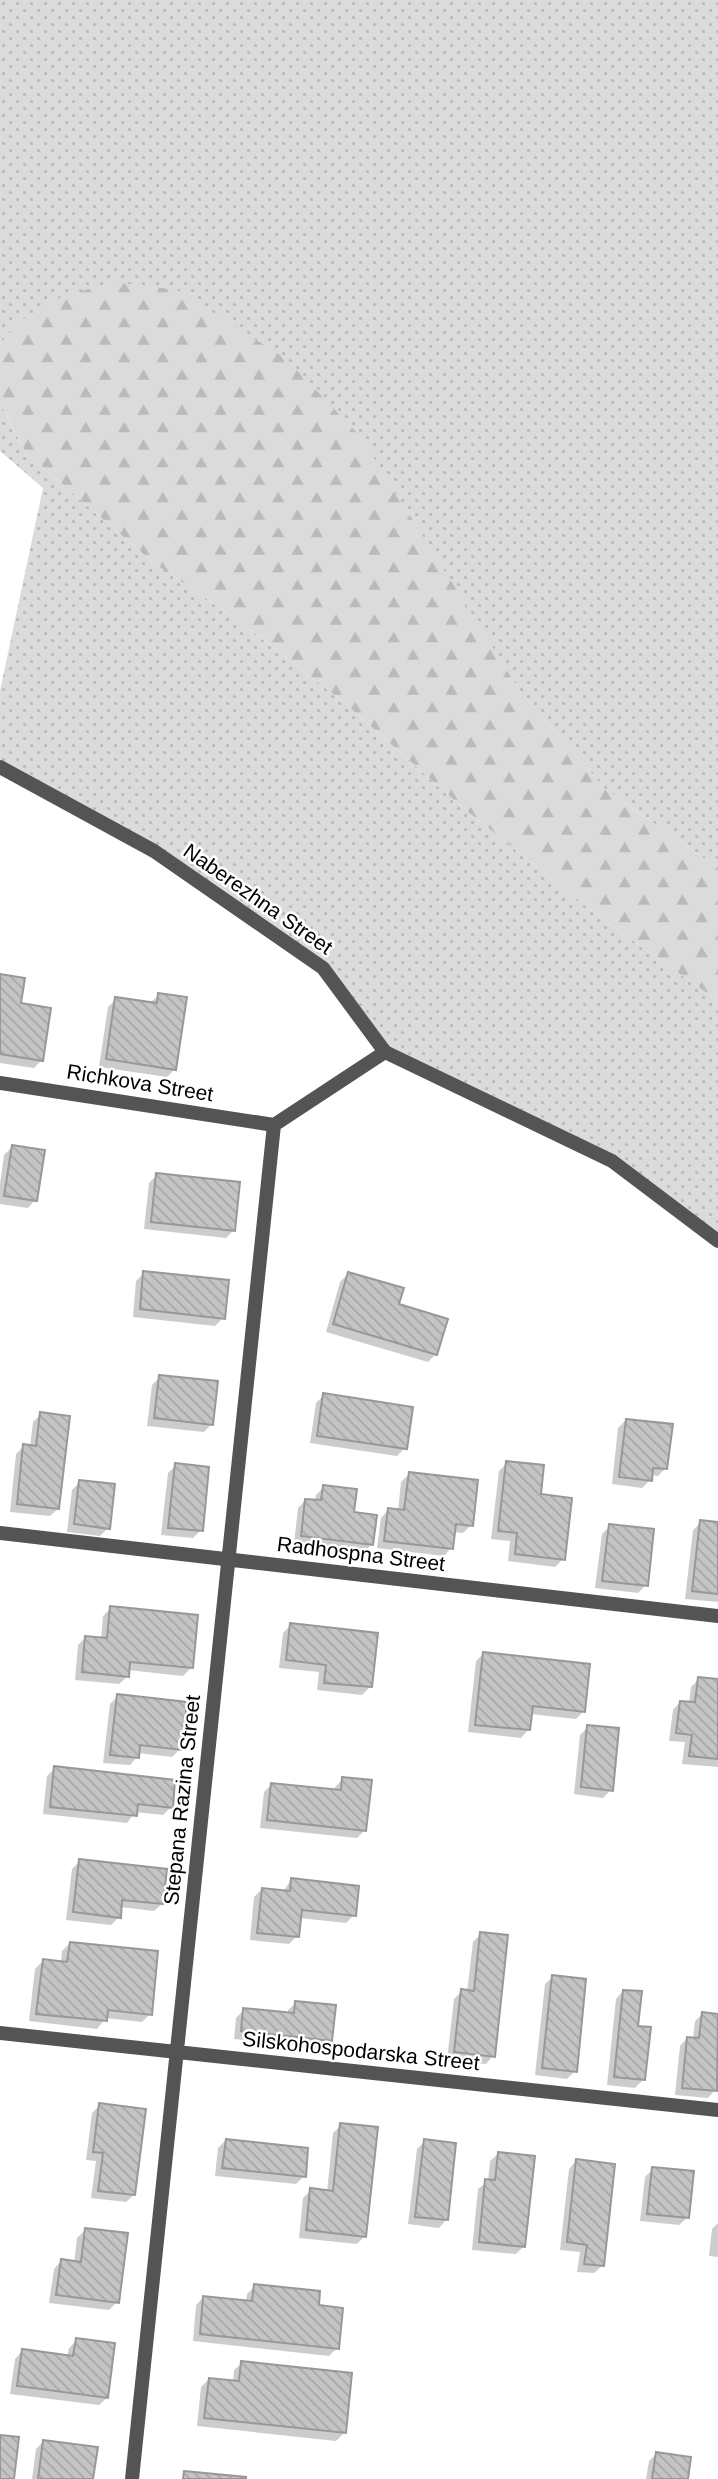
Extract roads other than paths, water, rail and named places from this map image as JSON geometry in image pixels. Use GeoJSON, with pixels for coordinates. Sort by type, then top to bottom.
{"type":"FeatureCollection","features":[{"type":"Feature","properties":{"kind":"street","name":"Naberezhna Street"},"geometry":{"type":"LineString","coordinates":[[0,767],[154,852],[323,968],[385,1052],[612,1161],[718,1241]]}},
{"type":"Feature","properties":{"kind":"street"},"geometry":{"type":"LineString","coordinates":[[274,1125],[385,1052]]}},
{"type":"Feature","properties":{"kind":"street","name":"Richkova Street"},"geometry":{"type":"LineString","coordinates":[[0,1083],[274,1125]]}},
{"type":"Feature","properties":{"kind":"street","name":"Stepana Razina Street"},"geometry":{"type":"LineString","coordinates":[[132,2479],[274,1125]]}},
{"type":"Feature","properties":{"kind":"street","name":"Radhospna Street"},"geometry":{"type":"LineString","coordinates":[[0,1533],[718,1616]]}},
{"type":"Feature","properties":{"kind":"street","name":"Silskohospodarska Street"},"geometry":{"type":"LineString","coordinates":[[0,2033],[718,2110]]}}]}
